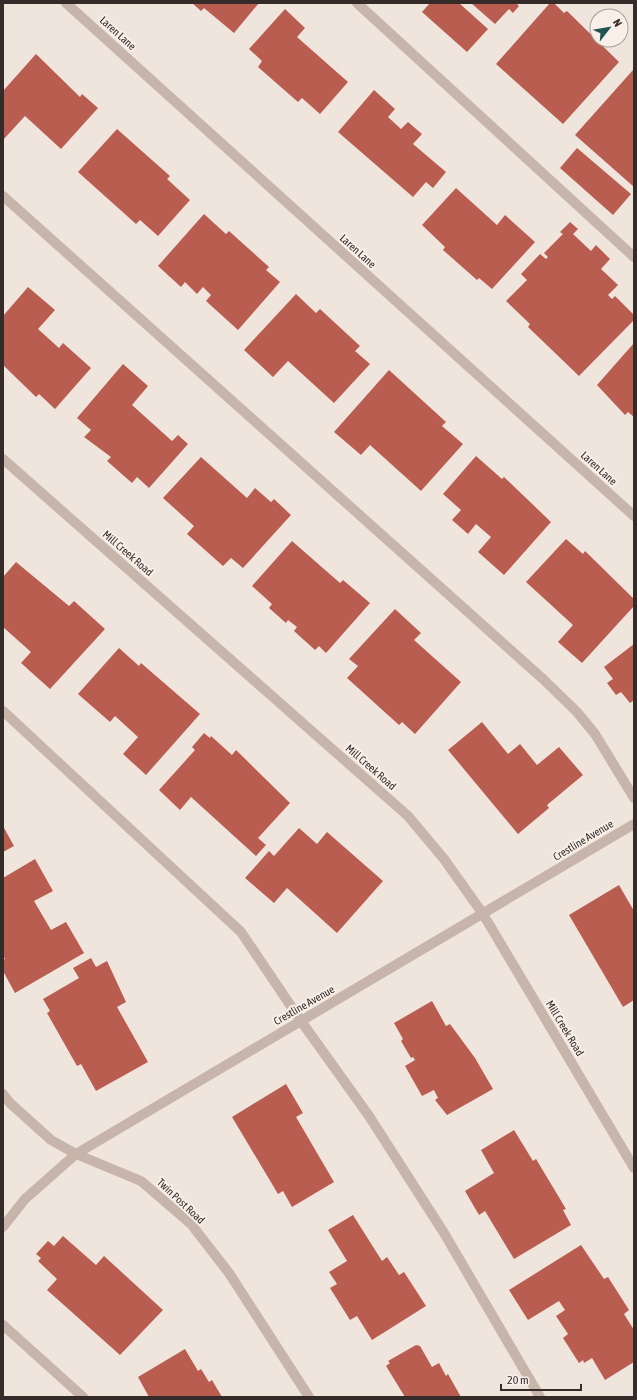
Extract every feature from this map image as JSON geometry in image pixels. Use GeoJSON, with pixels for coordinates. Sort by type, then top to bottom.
{"type":"FeatureCollection","features":[{"type":"Feature","properties":{"kind":"street","name":"Laren Lane"},"geometry":{"type":"LineString","coordinates":[[66,3],[634,516]]}},
{"type":"Feature","properties":{"kind":"street"},"geometry":{"type":"LineString","coordinates":[[357,3],[634,257]]}},
{"type":"Feature","properties":{"kind":"street"},"geometry":{"type":"LineString","coordinates":[[3,196],[543,679],[577,712],[595,734],[634,798]]}},
{"type":"Feature","properties":{"kind":"street","name":"Mill Creek Road"},"geometry":{"type":"LineString","coordinates":[[3,459],[408,816],[444,859],[483,914],[634,1168]]}},
{"type":"Feature","properties":{"kind":"street"},"geometry":{"type":"LineString","coordinates":[[3,711],[241,932],[301,1021],[369,1116],[444,1234],[540,1397]]}},
{"type":"Feature","properties":{"kind":"street","name":"Crestline Avenue"},"geometry":{"type":"LineString","coordinates":[[3,1227],[25,1199],[76,1154],[634,824]]}},
{"type":"Feature","properties":{"kind":"street","name":"Twin Post Road"},"geometry":{"type":"LineString","coordinates":[[3,1094],[51,1140],[76,1154],[141,1181],[191,1224],[229,1273],[309,1397]]}},
{"type":"Feature","properties":{"kind":"street"},"geometry":{"type":"LineString","coordinates":[[3,1325],[83,1397]]}},
{"type":"Feature","properties":{"kind":"building"},"geometry":{"type":"Polygon","coordinates":[[[192,3],[259,3],[234,33],[204,8],[201,11],[192,3]]]}},
{"type":"Feature","properties":{"kind":"building"},"geometry":{"type":"Polygon","coordinates":[[[430,3],[459,3],[488,29],[467,52],[422,12],[430,3]]]}},
{"type":"Feature","properties":{"kind":"building"},"geometry":{"type":"Polygon","coordinates":[[[471,3],[516,3],[519,6],[513,13],[509,9],[495,24],[471,3]]]}},
{"type":"Feature","properties":{"kind":"building"},"geometry":{"type":"Polygon","coordinates":[[[550,3],[554,3],[564,13],[567,11],[589,33],[589,48],[605,48],[619,62],[563,124],[496,64],[550,3]]]}},
{"type":"Feature","properties":{"kind":"building"},"geometry":{"type":"Polygon","coordinates":[[[285,9],[305,28],[297,37],[348,82],[320,114],[302,98],[298,102],[258,67],[262,61],[249,49],[285,9]]]}},
{"type":"Feature","properties":{"kind":"building"},"geometry":{"type":"Polygon","coordinates":[[[36,54],[80,97],[82,94],[98,108],[61,149],[25,116],[3,140],[3,91],[36,54]]]}},
{"type":"Feature","properties":{"kind":"building"},"geometry":{"type":"Polygon","coordinates":[[[633,70],[634,71],[634,187],[575,135],[633,70]]]}},
{"type":"Feature","properties":{"kind":"building"},"geometry":{"type":"Polygon","coordinates":[[[374,90],[395,109],[388,117],[401,129],[408,122],[422,134],[413,144],[446,172],[433,188],[426,182],[413,197],[338,132],[374,90]]]}},
{"type":"Feature","properties":{"kind":"building"},"geometry":{"type":"Polygon","coordinates":[[[117,129],[170,176],[167,179],[190,200],[158,236],[140,220],[136,224],[78,172],[117,129]]]}},
{"type":"Feature","properties":{"kind":"building"},"geometry":{"type":"Polygon","coordinates":[[[577,148],[631,194],[613,215],[560,168],[577,148]]]}},
{"type":"Feature","properties":{"kind":"building"},"geometry":{"type":"Polygon","coordinates":[[[456,188],[497,225],[505,215],[535,242],[492,289],[479,278],[477,280],[443,250],[445,247],[422,225],[456,188]]]}},
{"type":"Feature","properties":{"kind":"building"},"geometry":{"type":"Polygon","coordinates":[[[204,214],[226,234],[229,231],[269,267],[266,270],[280,282],[238,330],[206,301],[211,295],[203,287],[197,294],[185,282],[181,287],[158,266],[204,214]]]}},
{"type":"Feature","properties":{"kind":"building"},"geometry":{"type":"Polygon","coordinates":[[[570,222],[578,229],[573,234],[591,251],[596,245],[610,259],[601,269],[618,285],[608,295],[612,299],[615,296],[634,315],[634,320],[579,376],[528,327],[530,324],[506,301],[527,280],[521,274],[540,254],[546,259],[548,257],[544,253],[563,234],[560,232],[570,222]]]}},
{"type":"Feature","properties":{"kind":"building"},"geometry":{"type":"Polygon","coordinates":[[[28,287],[55,310],[38,329],[59,348],[63,343],[91,368],[55,409],[39,394],[36,397],[3,365],[3,316],[28,287]]]}},
{"type":"Feature","properties":{"kind":"building"},"geometry":{"type":"Polygon","coordinates":[[[296,294],[316,313],[320,309],[360,346],[355,351],[370,364],[334,403],[288,361],[273,377],[244,350],[296,294]]]}},
{"type":"Feature","properties":{"kind":"building"},"geometry":{"type":"Polygon","coordinates":[[[634,343],[634,417],[628,412],[625,415],[597,385],[634,343]]]}},
{"type":"Feature","properties":{"kind":"building"},"geometry":{"type":"Polygon","coordinates":[[[123,364],[148,386],[132,405],[172,441],[178,435],[188,444],[149,488],[137,477],[132,483],[107,461],[111,457],[84,437],[91,430],[77,418],[123,364]]]}},
{"type":"Feature","properties":{"kind":"building"},"geometry":{"type":"Polygon","coordinates":[[[389,370],[446,422],[442,426],[463,444],[421,491],[370,445],[361,455],[334,432],[389,370]]]}},
{"type":"Feature","properties":{"kind":"building"},"geometry":{"type":"Polygon","coordinates":[[[476,456],[502,479],[504,477],[551,522],[504,575],[478,552],[491,537],[476,524],[468,534],[452,520],[461,510],[443,494],[476,456]]]}},
{"type":"Feature","properties":{"kind":"building"},"geometry":{"type":"Polygon","coordinates":[[[201,457],[247,498],[255,488],[271,502],[274,499],[291,515],[243,568],[231,558],[223,566],[187,534],[194,526],[163,498],[201,457]]]}},
{"type":"Feature","properties":{"kind":"building"},"geometry":{"type":"Polygon","coordinates":[[[566,539],[583,554],[585,551],[634,599],[634,606],[582,663],[558,642],[573,625],[526,582],[566,539]]]}},
{"type":"Feature","properties":{"kind":"building"},"geometry":{"type":"Polygon","coordinates":[[[292,541],[340,583],[343,580],[370,603],[326,653],[319,646],[315,650],[294,631],[297,627],[288,620],[286,623],[269,608],[272,604],[252,586],[292,541]]]}},
{"type":"Feature","properties":{"kind":"building"},"geometry":{"type":"Polygon","coordinates":[[[16,562],[69,606],[74,601],[105,629],[50,689],[21,663],[31,652],[3,627],[3,577],[16,562]]]}},
{"type":"Feature","properties":{"kind":"building"},"geometry":{"type":"Polygon","coordinates":[[[395,609],[421,633],[414,640],[461,682],[415,734],[402,722],[399,725],[347,678],[358,666],[349,659],[395,609]]]}},
{"type":"Feature","properties":{"kind":"building"},"geometry":{"type":"Polygon","coordinates":[[[634,644],[634,700],[630,703],[621,692],[616,695],[607,683],[613,679],[604,667],[634,644]]]}},
{"type":"Feature","properties":{"kind":"building"},"geometry":{"type":"Polygon","coordinates":[[[119,648],[139,666],[141,663],[200,714],[146,775],[123,754],[138,737],[115,716],[110,722],[78,694],[119,648]]]}},
{"type":"Feature","properties":{"kind":"building"},"geometry":{"type":"Polygon","coordinates":[[[482,722],[508,754],[520,744],[537,765],[559,747],[583,775],[547,805],[549,808],[518,834],[448,750],[482,722]]]}},
{"type":"Feature","properties":{"kind":"building"},"geometry":{"type":"Polygon","coordinates":[[[204,733],[210,738],[211,736],[232,755],[236,750],[290,803],[258,838],[266,845],[256,856],[191,797],[180,810],[159,790],[195,750],[192,747],[204,733]]]}},
{"type":"Feature","properties":{"kind":"building"},"geometry":{"type":"Polygon","coordinates":[[[3,826],[14,846],[3,852],[3,826]]]}},
{"type":"Feature","properties":{"kind":"building"},"geometry":{"type":"Polygon","coordinates":[[[299,828],[317,844],[327,832],[383,881],[337,933],[287,888],[274,903],[245,878],[269,851],[274,856],[299,828]]]}},
{"type":"Feature","properties":{"kind":"building"},"geometry":{"type":"Polygon","coordinates":[[[35,859],[53,891],[34,901],[51,930],[66,922],[84,953],[15,993],[3,971],[3,960],[5,959],[3,955],[3,878],[35,859]]]}},
{"type":"Feature","properties":{"kind":"building"},"geometry":{"type":"Polygon","coordinates":[[[619,885],[634,911],[634,1000],[623,1007],[569,915],[619,885]]]}},
{"type":"Feature","properties":{"kind":"building"},"geometry":{"type":"Polygon","coordinates":[[[91,958],[96,967],[107,961],[126,1002],[117,1007],[148,1062],[96,1091],[81,1064],[77,1066],[47,1013],[50,1011],[43,999],[79,978],[73,968],[91,958]]]}},
{"type":"Feature","properties":{"kind":"building"},"geometry":{"type":"Polygon","coordinates":[[[432,1001],[446,1026],[450,1024],[475,1058],[493,1089],[447,1115],[435,1100],[438,1098],[434,1090],[422,1096],[405,1066],[415,1060],[413,1057],[411,1058],[401,1041],[403,1039],[394,1023],[432,1001]]]}},
{"type":"Feature","properties":{"kind":"building"},"geometry":{"type":"Polygon","coordinates":[[[286,1084],[303,1113],[296,1117],[334,1182],[292,1207],[283,1191],[278,1194],[232,1117],[286,1084]]]}},
{"type":"Feature","properties":{"kind":"building"},"geometry":{"type":"Polygon","coordinates":[[[514,1130],[533,1161],[536,1159],[566,1209],[563,1210],[571,1225],[514,1259],[485,1211],[479,1215],[465,1191],[494,1173],[481,1150],[514,1130]]]}},
{"type":"Feature","properties":{"kind":"building"},"geometry":{"type":"Polygon","coordinates":[[[353,1215],[382,1261],[387,1257],[399,1275],[404,1272],[426,1306],[372,1340],[357,1316],[350,1320],[330,1288],[337,1284],[329,1272],[347,1261],[328,1230],[353,1215]]]}},
{"type":"Feature","properties":{"kind":"building"},"geometry":{"type":"Polygon","coordinates":[[[63,1236],[96,1265],[104,1256],[163,1310],[120,1355],[47,1290],[57,1279],[38,1261],[41,1258],[36,1254],[48,1241],[54,1246],[63,1236]]]}},
{"type":"Feature","properties":{"kind":"building"},"geometry":{"type":"Polygon","coordinates":[[[581,1245],[604,1279],[608,1277],[629,1310],[624,1314],[634,1330],[634,1362],[605,1380],[592,1358],[584,1363],[583,1360],[579,1363],[563,1338],[568,1334],[556,1316],[565,1310],[559,1301],[528,1320],[509,1290],[581,1245]]]}},
{"type":"Feature","properties":{"kind":"building"},"geometry":{"type":"Polygon","coordinates":[[[416,1345],[420,1346],[432,1367],[439,1363],[446,1376],[448,1374],[461,1397],[405,1397],[386,1366],[390,1363],[388,1361],[416,1345]]]}},
{"type":"Feature","properties":{"kind":"building"},"geometry":{"type":"Polygon","coordinates":[[[185,1349],[198,1371],[201,1369],[209,1382],[212,1380],[222,1397],[149,1397],[138,1377],[185,1349]]]}}]}
